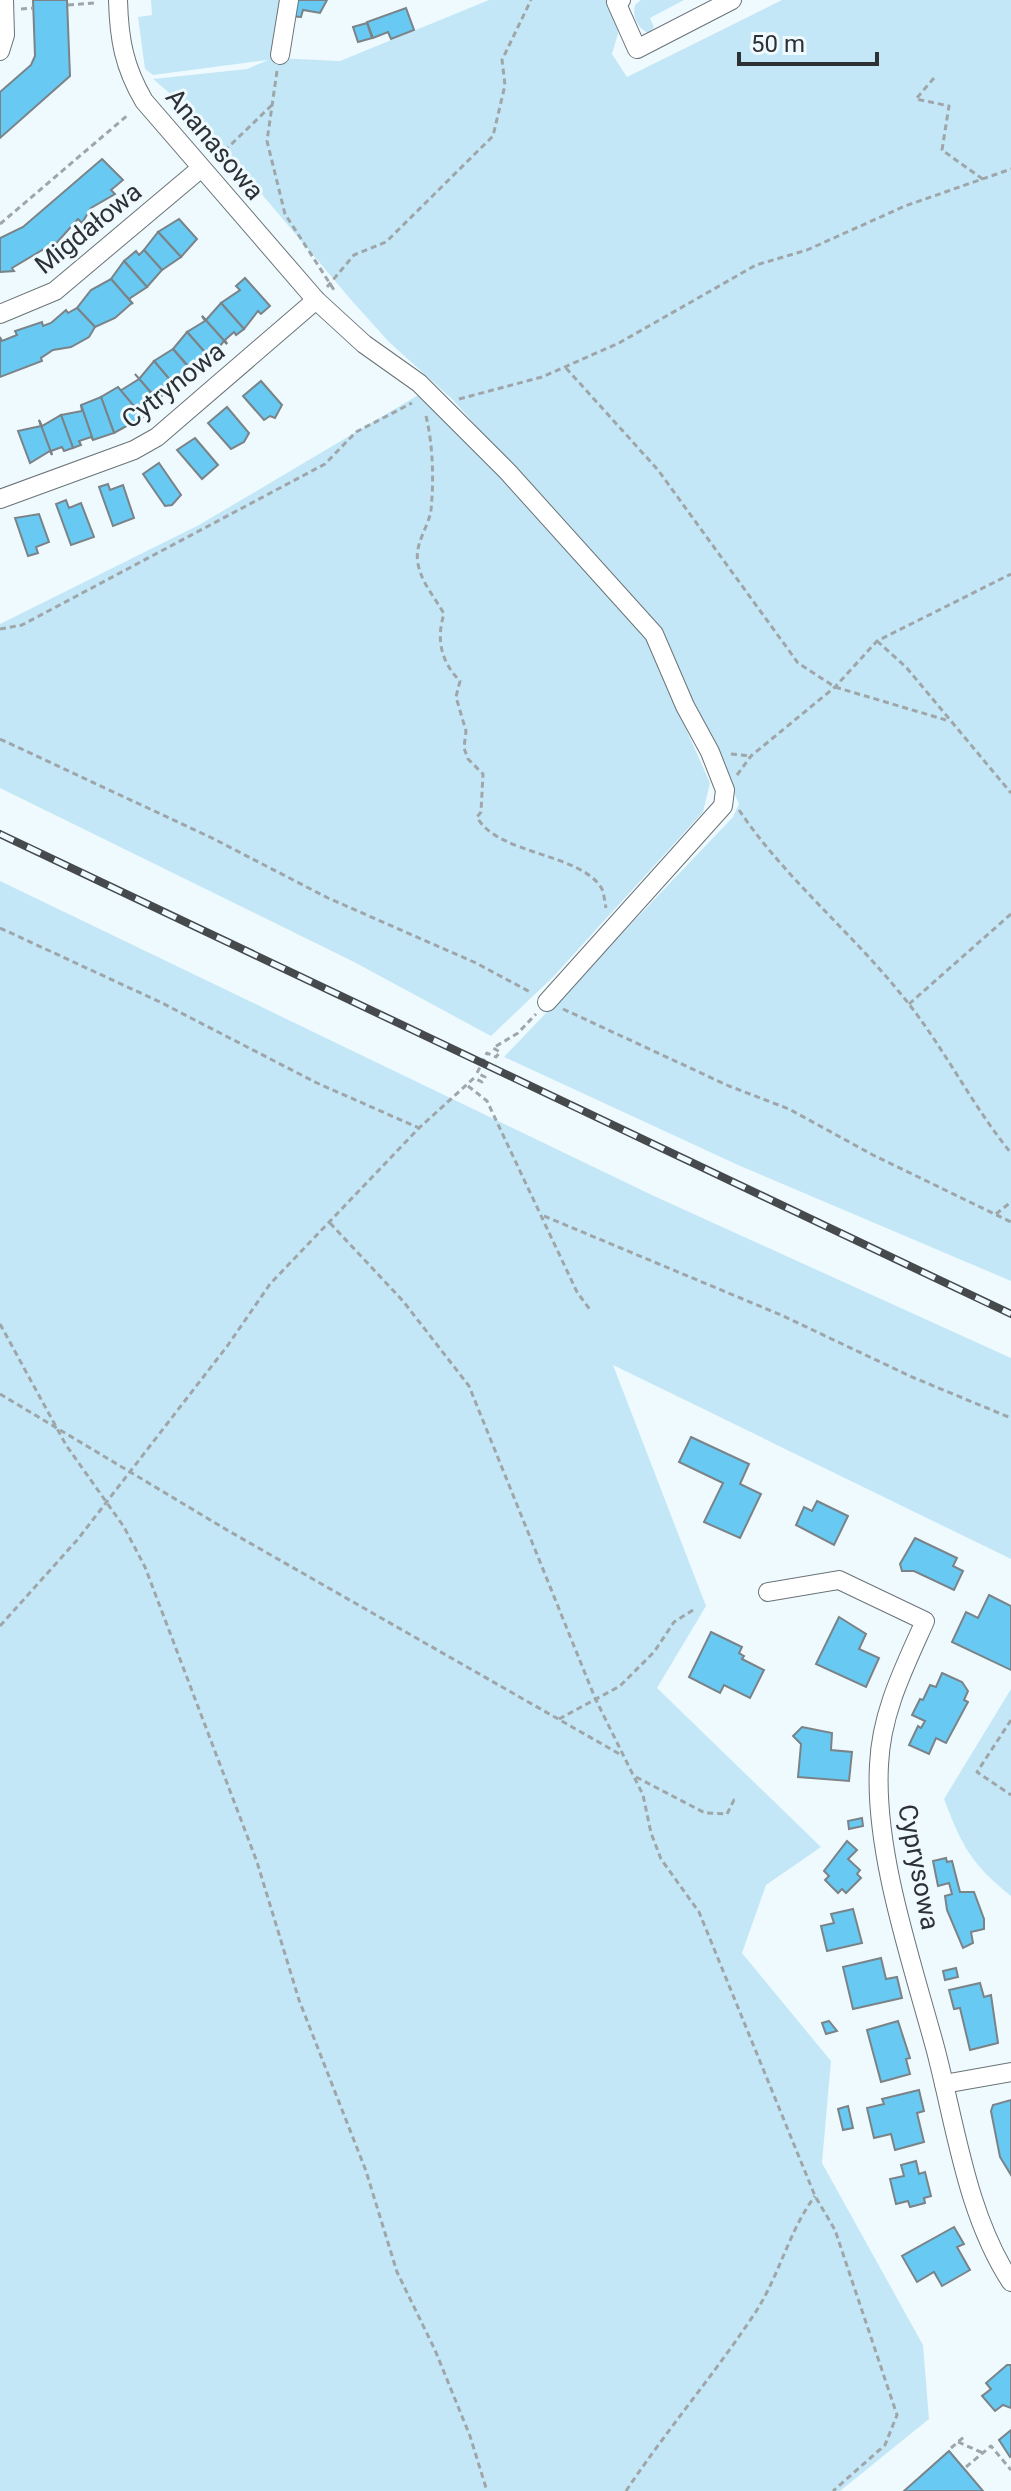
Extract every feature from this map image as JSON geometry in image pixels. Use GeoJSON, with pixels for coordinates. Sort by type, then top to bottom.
{"type":"FeatureCollection","features":[{"type":"Feature","properties":{"kind":"street"},"geometry":{"type":"LineString","coordinates":[[0,51],[5,35],[4,0]]}},
{"type":"Feature","properties":{"kind":"street","name":"Ananasowa"},"geometry":{"type":"LineString","coordinates":[[118,0],[121,50],[128,75],[144,101],[316,300],[364,344],[419,383],[431,407],[539,505],[654,634],[725,790]]}},
{"type":"Feature","properties":{"kind":"street"},"geometry":{"type":"LineString","coordinates":[[280,55],[289,0]]}},
{"type":"Feature","properties":{"kind":"street"},"geometry":{"type":"LineString","coordinates":[[621,0],[616,2],[637,49],[732,0]]}},
{"type":"Feature","properties":{"kind":"street","name":"Migdałowa"},"geometry":{"type":"LineString","coordinates":[[0,314],[33,303],[65,284],[201,170]]}},
{"type":"Feature","properties":{"kind":"street","name":"Cytrynowa"},"geometry":{"type":"LineString","coordinates":[[0,499],[134,450],[157,437],[316,300]]}},
{"type":"Feature","properties":{"kind":"street"},"geometry":{"type":"LineString","coordinates":[[547,1002],[682,856],[723,806],[725,790]]}},
{"type":"Feature","properties":{"kind":"street","name":"Cyprysowa"},"geometry":{"type":"LineString","coordinates":[[768,1592],[839,1580],[925,1621],[893,1692],[884,1728],[878,1805],[903,1926],[978,2213],[1011,2282]]}},
{"type":"Feature","properties":{"kind":"street"},"geometry":{"type":"LineString","coordinates":[[944,2084],[1011,2072]]}},
{"type":"Feature","properties":{"kind":"path"},"geometry":{"type":"LineString","coordinates":[[316,300],[354,255],[386,242],[493,136],[505,85],[502,60],[531,0]]}},
{"type":"Feature","properties":{"kind":"path"},"geometry":{"type":"LineString","coordinates":[[68,5],[94,3]]}},
{"type":"Feature","properties":{"kind":"path"},"geometry":{"type":"LineString","coordinates":[[280,55],[267,141],[285,214],[331,282],[336,295]]}},
{"type":"Feature","properties":{"kind":"path"},"geometry":{"type":"LineString","coordinates":[[934,78],[916,99],[949,106],[942,150],[984,180]]}},
{"type":"Feature","properties":{"kind":"path"},"geometry":{"type":"LineString","coordinates":[[0,224],[144,101]]}},
{"type":"Feature","properties":{"kind":"path"},"geometry":{"type":"LineString","coordinates":[[201,170],[273,105]]}},
{"type":"Feature","properties":{"kind":"path"},"geometry":{"type":"LineString","coordinates":[[0,629],[22,625],[325,464],[356,432],[416,401],[431,407],[542,377],[619,343],[756,265],[807,250],[905,206],[1011,169]]}},
{"type":"Feature","properties":{"kind":"path"},"geometry":{"type":"LineString","coordinates":[[565,367],[658,470],[798,663],[835,687],[946,720]]}},
{"type":"Feature","properties":{"kind":"path"},"geometry":{"type":"LineString","coordinates":[[431,407],[431,512],[418,546],[418,564],[427,589],[444,614],[438,634],[445,660],[460,681],[456,697],[466,731],[464,748],[468,759],[483,774],[481,812],[477,817],[486,830],[515,846],[550,855],[585,873],[602,889],[606,910]]}},
{"type":"Feature","properties":{"kind":"path"},"geometry":{"type":"LineString","coordinates":[[1011,574],[877,641],[835,687],[751,756],[725,790],[761,842],[857,940],[909,1004],[938,1041],[1011,1153]]}},
{"type":"Feature","properties":{"kind":"path"},"geometry":{"type":"LineString","coordinates":[[877,641],[906,667],[946,720],[973,745],[1011,793]]}},
{"type":"Feature","properties":{"kind":"path"},"geometry":{"type":"LineString","coordinates":[[0,739],[212,838],[328,898],[476,963],[547,1002],[729,1086],[789,1109],[873,1155],[1011,1222]]}},
{"type":"Feature","properties":{"kind":"path"},"geometry":{"type":"LineString","coordinates":[[909,1004],[1011,914]]}},
{"type":"Feature","properties":{"kind":"path"},"geometry":{"type":"LineString","coordinates":[[0,928],[160,1002],[317,1083],[419,1128]]}},
{"type":"Feature","properties":{"kind":"path"},"geometry":{"type":"LineString","coordinates":[[0,1626],[25,1601],[105,1502],[228,1345],[270,1284],[419,1128],[474,1078],[482,1082],[485,1077],[477,1073],[487,1053],[496,1057],[500,1052],[493,1048],[518,1033],[547,1002]]}},
{"type":"Feature","properties":{"kind":"path"},"geometry":{"type":"LineString","coordinates":[[468,1086],[487,1101],[544,1216],[577,1292],[591,1311]]}},
{"type":"Feature","properties":{"kind":"path"},"geometry":{"type":"LineString","coordinates":[[996,1214],[1011,1202]]}},
{"type":"Feature","properties":{"kind":"path"},"geometry":{"type":"LineString","coordinates":[[544,1216],[781,1315],[912,1377],[1011,1418]]}},
{"type":"Feature","properties":{"kind":"path"},"geometry":{"type":"LineString","coordinates":[[330,1223],[403,1301],[469,1386],[595,1698],[634,1777],[661,1859],[699,1912],[815,2196],[835,2230],[897,2415],[885,2445],[833,2491]]}},
{"type":"Feature","properties":{"kind":"path"},"geometry":{"type":"LineString","coordinates":[[0,1324],[56,1427],[124,1527],[145,1567],[257,1862],[299,2000],[366,2171],[397,2272],[435,2350],[487,2491]]}},
{"type":"Feature","properties":{"kind":"path"},"geometry":{"type":"LineString","coordinates":[[0,1394],[625,1757]]}},
{"type":"Feature","properties":{"kind":"path"},"geometry":{"type":"LineString","coordinates":[[559,1719],[620,1686],[654,1652],[674,1622],[693,1610]]}},
{"type":"Feature","properties":{"kind":"path"},"geometry":{"type":"LineString","coordinates":[[1011,1720],[977,1772],[1011,1795]]}},
{"type":"Feature","properties":{"kind":"path"},"geometry":{"type":"LineString","coordinates":[[634,1777],[705,1813],[727,1814],[734,1800],[738,1801]]}},
{"type":"Feature","properties":{"kind":"path"},"geometry":{"type":"LineString","coordinates":[[627,2490],[665,2432],[754,2315],[798,2218],[815,2196]]}},
{"type":"Feature","properties":{"kind":"path"},"geometry":{"type":"LineString","coordinates":[[951,2448],[965,2436]]}},
{"type":"Feature","properties":{"kind":"path"},"geometry":{"type":"LineString","coordinates":[[958,2442],[983,2453]]}},
{"type":"Feature","properties":{"kind":"path"},"geometry":{"type":"LineString","coordinates":[[966,2467],[991,2446],[1011,2470]]}},
{"type":"Feature","properties":{"kind":"shaded area"},"geometry":{"type":"Polygon","coordinates":[[[151,0],[283,0],[276,58],[340,61],[489,0],[610,0],[620,27],[612,54],[627,77],[782,0],[1011,0],[1011,1281],[738,1165],[504,1057],[733,817],[739,804],[662,635],[453,400],[389,342],[352,301],[194,114],[153,79],[247,69],[268,60],[153,75],[145,69],[138,17],[152,15],[151,0]]]}},
{"type":"Feature","properties":{"kind":"shaded area"},"geometry":{"type":"Polygon","coordinates":[[[641,0],[684,0],[650,18],[654,27],[649,33],[639,26],[635,18],[635,5],[641,0]]]}},
{"type":"Feature","properties":{"kind":"shaded area"},"geometry":{"type":"Polygon","coordinates":[[[420,394],[507,482],[647,641],[710,783],[703,812],[553,977],[491,1036],[354,962],[0,788],[0,624],[199,525],[420,394]]]}},
{"type":"Feature","properties":{"kind":"shaded area"},"geometry":{"type":"Polygon","coordinates":[[[0,881],[654,1196],[1011,1358],[1011,1559],[613,1365],[706,1606],[657,1688],[821,1847],[766,1885],[742,1953],[831,2061],[822,2163],[923,2345],[929,2419],[840,2491],[0,2491],[0,881]]]}},
{"type":"Feature","properties":{"kind":"shaded area"},"geometry":{"type":"Polygon","coordinates":[[[1011,1689],[1011,1896],[986,1874],[969,1853],[944,1799],[1011,1689]]]}},
{"type":"Feature","properties":{"kind":"building"},"geometry":{"type":"Polygon","coordinates":[[[33,0],[67,0],[70,76],[0,138],[0,92],[31,65],[35,56],[33,0]]]}},
{"type":"Feature","properties":{"kind":"building"},"geometry":{"type":"Polygon","coordinates":[[[292,0],[327,0],[320,13],[303,10],[301,17],[289,16],[292,0]]]}},
{"type":"Feature","properties":{"kind":"building"},"geometry":{"type":"Polygon","coordinates":[[[406,8],[414,30],[391,39],[388,32],[373,38],[367,22],[406,8]]]}},
{"type":"Feature","properties":{"kind":"building"},"geometry":{"type":"Polygon","coordinates":[[[367,23],[372,38],[358,42],[353,27],[367,23]]]}},
{"type":"Feature","properties":{"kind":"building"},"geometry":{"type":"Polygon","coordinates":[[[102,159],[123,180],[111,190],[115,194],[91,208],[82,223],[78,219],[52,248],[49,246],[12,268],[14,271],[0,272],[0,238],[23,227],[102,159]]]}},
{"type":"Feature","properties":{"kind":"building"},"geometry":{"type":"Polygon","coordinates":[[[179,219],[197,239],[181,257],[158,232],[179,219]]]}},
{"type":"Feature","properties":{"kind":"building"},"geometry":{"type":"Polygon","coordinates":[[[158,232],[181,257],[162,270],[144,250],[158,232]]]}},
{"type":"Feature","properties":{"kind":"building"},"geometry":{"type":"Polygon","coordinates":[[[144,250],[162,270],[147,287],[124,261],[136,251],[139,255],[144,250]]]}},
{"type":"Feature","properties":{"kind":"building"},"geometry":{"type":"Polygon","coordinates":[[[124,261],[147,287],[129,299],[133,304],[111,279],[124,261]]]}},
{"type":"Feature","properties":{"kind":"building"},"geometry":{"type":"Polygon","coordinates":[[[245,278],[270,306],[261,314],[258,311],[244,329],[221,303],[240,290],[236,286],[245,278]]]}},
{"type":"Feature","properties":{"kind":"building"},"geometry":{"type":"Polygon","coordinates":[[[111,279],[132,303],[115,318],[95,327],[77,308],[91,290],[111,279]]]}},
{"type":"Feature","properties":{"kind":"building"},"geometry":{"type":"Polygon","coordinates":[[[221,303],[244,329],[236,335],[234,332],[225,340],[227,344],[202,316],[206,320],[221,303]]]}},
{"type":"Feature","properties":{"kind":"building"},"geometry":{"type":"Polygon","coordinates":[[[77,308],[95,327],[89,337],[71,347],[53,350],[41,358],[42,361],[0,377],[0,337],[2,341],[17,335],[15,331],[42,322],[43,326],[51,323],[66,310],[68,313],[77,308]]]}},
{"type":"Feature","properties":{"kind":"building"},"geometry":{"type":"Polygon","coordinates":[[[202,316],[227,344],[224,341],[210,358],[187,332],[205,321],[202,316]]]}},
{"type":"Feature","properties":{"kind":"building"},"geometry":{"type":"Polygon","coordinates":[[[187,332],[210,358],[190,368],[173,349],[187,332]]]}},
{"type":"Feature","properties":{"kind":"building"},"geometry":{"type":"Polygon","coordinates":[[[173,349],[190,369],[176,387],[154,361],[173,349]]]}},
{"type":"Feature","properties":{"kind":"building"},"geometry":{"type":"Polygon","coordinates":[[[154,361],[176,387],[157,399],[139,379],[154,361]]]}},
{"type":"Feature","properties":{"kind":"building"},"geometry":{"type":"Polygon","coordinates":[[[135,374],[159,402],[156,399],[143,417],[120,391],[139,379],[135,374]]]}},
{"type":"Feature","properties":{"kind":"building"},"geometry":{"type":"Polygon","coordinates":[[[261,381],[282,405],[275,418],[270,416],[264,420],[243,396],[261,381]]]}},
{"type":"Feature","properties":{"kind":"building"},"geometry":{"type":"Polygon","coordinates":[[[118,387],[143,417],[114,433],[101,397],[118,387]]]}},
{"type":"Feature","properties":{"kind":"building"},"geometry":{"type":"Polygon","coordinates":[[[101,397],[114,433],[93,440],[81,405],[101,397]]]}},
{"type":"Feature","properties":{"kind":"building"},"geometry":{"type":"Polygon","coordinates":[[[81,405],[93,440],[91,437],[79,441],[81,445],[73,448],[61,415],[82,411],[81,405]]]}},
{"type":"Feature","properties":{"kind":"building"},"geometry":{"type":"Polygon","coordinates":[[[227,407],[249,433],[244,442],[231,449],[208,423],[227,407]]]}},
{"type":"Feature","properties":{"kind":"building"},"geometry":{"type":"Polygon","coordinates":[[[61,415],[73,448],[64,451],[62,447],[51,451],[52,455],[39,420],[42,426],[61,415]]]}},
{"type":"Feature","properties":{"kind":"building"},"geometry":{"type":"Polygon","coordinates":[[[39,420],[52,455],[50,451],[30,463],[18,431],[41,426],[39,420]]]}},
{"type":"Feature","properties":{"kind":"building"},"geometry":{"type":"Polygon","coordinates":[[[195,438],[218,465],[202,479],[177,450],[195,438]]]}},
{"type":"Feature","properties":{"kind":"building"},"geometry":{"type":"Polygon","coordinates":[[[159,463],[181,495],[172,505],[165,506],[143,474],[159,463]]]}},
{"type":"Feature","properties":{"kind":"building"},"geometry":{"type":"Polygon","coordinates":[[[108,484],[110,490],[123,485],[134,518],[113,526],[99,487],[108,484]]]}},
{"type":"Feature","properties":{"kind":"building"},"geometry":{"type":"Polygon","coordinates":[[[66,500],[69,508],[81,503],[94,537],[71,545],[56,504],[66,500]]]}},
{"type":"Feature","properties":{"kind":"building"},"geometry":{"type":"Polygon","coordinates":[[[39,514],[49,542],[36,547],[38,553],[28,556],[15,518],[39,514]]]}},
{"type":"Feature","properties":{"kind":"building"},"geometry":{"type":"Polygon","coordinates":[[[691,1437],[749,1464],[740,1484],[761,1494],[740,1538],[704,1522],[723,1483],[679,1462],[691,1437]]]}},
{"type":"Feature","properties":{"kind":"building"},"geometry":{"type":"Polygon","coordinates":[[[817,1501],[848,1516],[834,1545],[796,1525],[804,1507],[812,1511],[817,1501]]]}},
{"type":"Feature","properties":{"kind":"building"},"geometry":{"type":"Polygon","coordinates":[[[915,1538],[957,1558],[953,1566],[963,1571],[954,1590],[914,1571],[902,1571],[900,1564],[915,1538]]]}},
{"type":"Feature","properties":{"kind":"building"},"geometry":{"type":"Polygon","coordinates":[[[989,1595],[1011,1606],[1011,1670],[952,1642],[966,1612],[978,1618],[989,1595]]]}},
{"type":"Feature","properties":{"kind":"building"},"geometry":{"type":"Polygon","coordinates":[[[839,1617],[866,1634],[859,1649],[879,1658],[866,1687],[816,1664],[839,1617]]]}},
{"type":"Feature","properties":{"kind":"building"},"geometry":{"type":"Polygon","coordinates":[[[711,1632],[742,1647],[739,1653],[744,1656],[742,1659],[764,1670],[750,1698],[724,1685],[720,1693],[689,1677],[711,1632]]]}},
{"type":"Feature","properties":{"kind":"building"},"geometry":{"type":"Polygon","coordinates":[[[942,1673],[962,1682],[968,1691],[964,1700],[968,1702],[946,1743],[936,1738],[929,1754],[909,1745],[918,1726],[921,1728],[925,1721],[912,1715],[930,1685],[936,1687],[942,1673]]]}},
{"type":"Feature","properties":{"kind":"building"},"geometry":{"type":"Polygon","coordinates":[[[802,1727],[832,1733],[831,1750],[852,1752],[849,1781],[798,1777],[801,1744],[793,1736],[802,1727]]]}},
{"type":"Feature","properties":{"kind":"building"},"geometry":{"type":"Polygon","coordinates":[[[862,1818],[863,1826],[849,1829],[848,1821],[862,1818]]]}},
{"type":"Feature","properties":{"kind":"building"},"geometry":{"type":"Polygon","coordinates":[[[847,1841],[857,1850],[848,1859],[860,1870],[857,1874],[861,1878],[846,1893],[842,1889],[838,1893],[825,1880],[829,1876],[824,1871],[847,1841]]]}},
{"type":"Feature","properties":{"kind":"building"},"geometry":{"type":"Polygon","coordinates":[[[946,1858],[947,1862],[952,1861],[960,1892],[974,1892],[984,1919],[984,1929],[971,1932],[973,1943],[963,1948],[947,1910],[945,1896],[952,1894],[949,1883],[938,1886],[933,1861],[946,1858]]]}},
{"type":"Feature","properties":{"kind":"building"},"geometry":{"type":"Polygon","coordinates":[[[853,1909],[862,1943],[827,1951],[821,1926],[834,1923],[831,1914],[853,1909]]]}},
{"type":"Feature","properties":{"kind":"building"},"geometry":{"type":"Polygon","coordinates":[[[881,1958],[886,1979],[897,1977],[902,1998],[853,2009],[843,1967],[881,1958]]]}},
{"type":"Feature","properties":{"kind":"building"},"geometry":{"type":"Polygon","coordinates":[[[956,1968],[958,1977],[945,1980],[943,1971],[956,1968]]]}},
{"type":"Feature","properties":{"kind":"building"},"geometry":{"type":"Polygon","coordinates":[[[980,1983],[984,1997],[991,1995],[998,2043],[970,2050],[960,2008],[954,2009],[949,1990],[980,1983]]]}},
{"type":"Feature","properties":{"kind":"building"},"geometry":{"type":"Polygon","coordinates":[[[829,2021],[837,2031],[826,2034],[822,2023],[829,2021]]]}},
{"type":"Feature","properties":{"kind":"building"},"geometry":{"type":"Polygon","coordinates":[[[898,2021],[910,2058],[906,2059],[910,2074],[881,2082],[867,2030],[898,2021]]]}},
{"type":"Feature","properties":{"kind":"building"},"geometry":{"type":"Polygon","coordinates":[[[919,2090],[924,2111],[917,2113],[924,2142],[895,2150],[891,2134],[874,2138],[867,2108],[884,2104],[882,2099],[919,2090]]]}},
{"type":"Feature","properties":{"kind":"building"},"geometry":{"type":"Polygon","coordinates":[[[1011,2100],[1011,2175],[1000,2157],[991,2111],[993,2105],[1011,2100]]]}},
{"type":"Feature","properties":{"kind":"building"},"geometry":{"type":"Polygon","coordinates":[[[848,2106],[853,2128],[843,2130],[838,2109],[848,2106]]]}},
{"type":"Feature","properties":{"kind":"building"},"geometry":{"type":"Polygon","coordinates":[[[916,2161],[919,2174],[925,2172],[931,2196],[924,2198],[925,2203],[910,2207],[908,2201],[896,2204],[890,2179],[904,2176],[901,2165],[916,2161]]]}},
{"type":"Feature","properties":{"kind":"building"},"geometry":{"type":"Polygon","coordinates":[[[954,2227],[964,2244],[957,2247],[970,2270],[942,2286],[934,2272],[917,2282],[902,2256],[954,2227]]]}},
{"type":"Feature","properties":{"kind":"building"},"geometry":{"type":"Polygon","coordinates":[[[1011,2365],[1011,2408],[1003,2405],[995,2411],[982,2396],[991,2389],[986,2383],[1011,2365]]]}},
{"type":"Feature","properties":{"kind":"building"},"geometry":{"type":"Polygon","coordinates":[[[1011,2430],[1011,2456],[1010,2457],[999,2440],[1011,2430]]]}},
{"type":"Feature","properties":{"kind":"building"},"geometry":{"type":"Polygon","coordinates":[[[949,2451],[983,2491],[904,2491],[949,2451]]]}},
{"type":"Feature","properties":{"kind":"railway"},"geometry":{"type":"LineString","coordinates":[[0,834],[1011,1314]]}}]}
